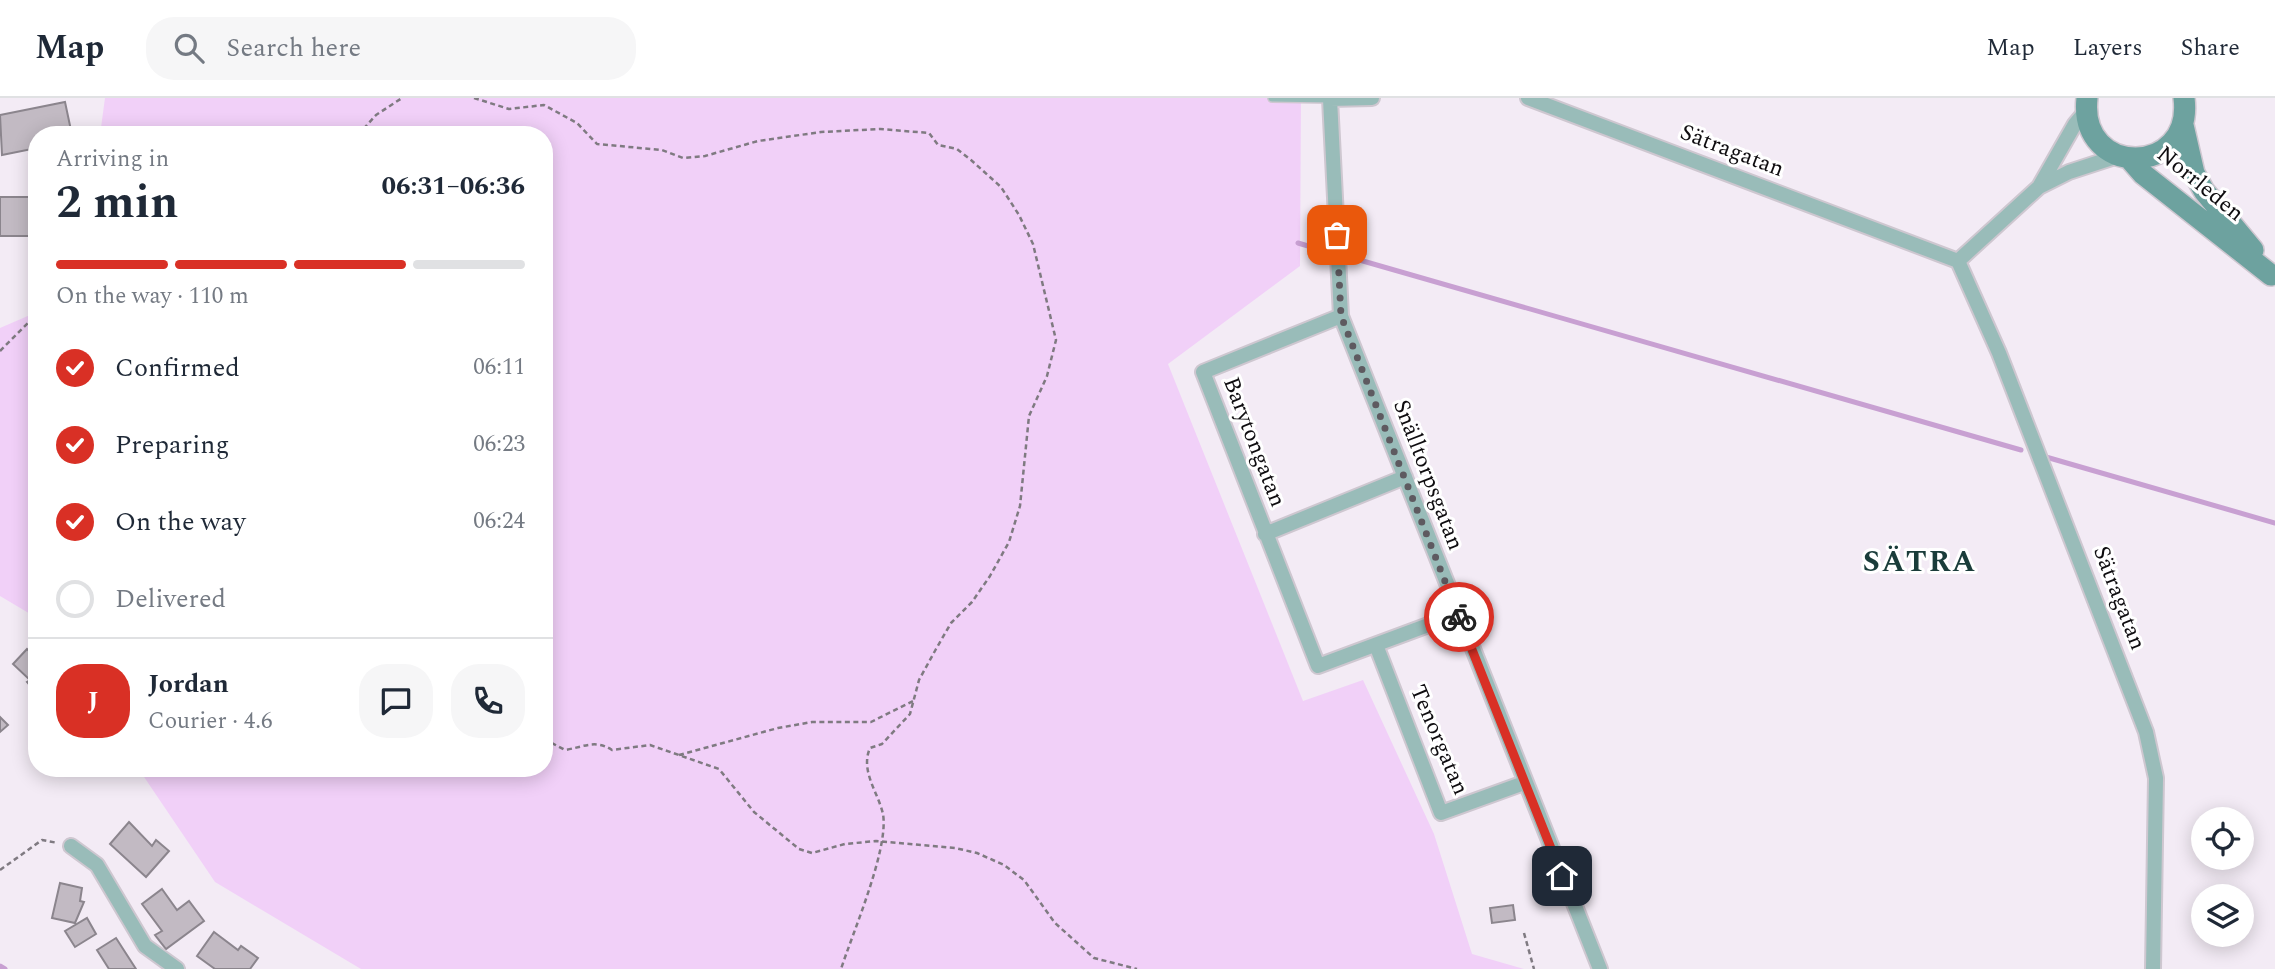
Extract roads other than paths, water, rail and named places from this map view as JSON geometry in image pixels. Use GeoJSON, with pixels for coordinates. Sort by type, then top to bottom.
{"type":"FeatureCollection","features":[{"type":"Feature","properties":{"kind":"main road","name":"Norrleden"},"geometry":{"type":"LineString","coordinates":[[2087,105],[2092,133],[2099,143],[2124,157],[2273,277]]}},
{"type":"Feature","properties":{"kind":"main road","name":"Norrleden"},"geometry":{"type":"LineString","coordinates":[[2185,107],[2194,173],[2204,191],[2273,277]]}},
{"type":"Feature","properties":{"kind":"main road"},"geometry":{"type":"LineString","coordinates":[[2124,157],[2142,158],[2162,151],[2171,144],[2185,107]]}},
{"type":"Feature","properties":{"kind":"street"},"geometry":{"type":"LineString","coordinates":[[1330,99],[1372,98]]}},
{"type":"Feature","properties":{"kind":"street","name":"Sätragatan"},"geometry":{"type":"LineString","coordinates":[[1528,98],[1544,101],[1958,261],[1999,354],[2146,732],[2155,778],[2153,969]]}},
{"type":"Feature","properties":{"kind":"street","name":"Snälltorpsgatan"},"geometry":{"type":"LineString","coordinates":[[1330,99],[1341,316],[1600,969]]}},
{"type":"Feature","properties":{"kind":"street"},"geometry":{"type":"LineString","coordinates":[[2039,187],[2087,105]]}},
{"type":"Feature","properties":{"kind":"street"},"geometry":{"type":"LineString","coordinates":[[1958,261],[2039,187],[2068,172],[2124,157]]}},
{"type":"Feature","properties":{"kind":"street","name":"Barytongatan"},"geometry":{"type":"LineString","coordinates":[[1341,316],[1203,372],[1318,666],[1376,645]]}},
{"type":"Feature","properties":{"kind":"street"},"geometry":{"type":"LineString","coordinates":[[1265,534],[1405,477]]}},
{"type":"Feature","properties":{"kind":"street"},"geometry":{"type":"LineString","coordinates":[[1376,645],[1458,614]]}},
{"type":"Feature","properties":{"kind":"street","name":"Tenorgatan"},"geometry":{"type":"LineString","coordinates":[[1376,645],[1441,813],[1524,783]]}},
{"type":"Feature","properties":{"kind":"street"},"geometry":{"type":"LineString","coordinates":[[71,846],[97,865],[145,946],[177,969]]}},
{"type":"Feature","properties":{"kind":"lane"},"geometry":{"type":"LineString","coordinates":[[1272,98],[1330,99]]}},
{"type":"Feature","properties":{"kind":"waterway"},"geometry":{"type":"LineString","coordinates":[[1298,243],[1335,254]]}},
{"type":"Feature","properties":{"kind":"waterway"},"geometry":{"type":"LineString","coordinates":[[1349,257],[2021,450]]}},
{"type":"Feature","properties":{"kind":"waterway"},"geometry":{"type":"LineString","coordinates":[[2046,457],[2275,523]]}},
{"type":"Feature","properties":{"kind":"waterway"},"geometry":{"type":"LineString","coordinates":[[0,966],[5,969]]}},
{"type":"Feature","properties":{"kind":"district","name":"SÄTRA"},"geometry":{"type":"Point","coordinates":[1920,562]}}]}
